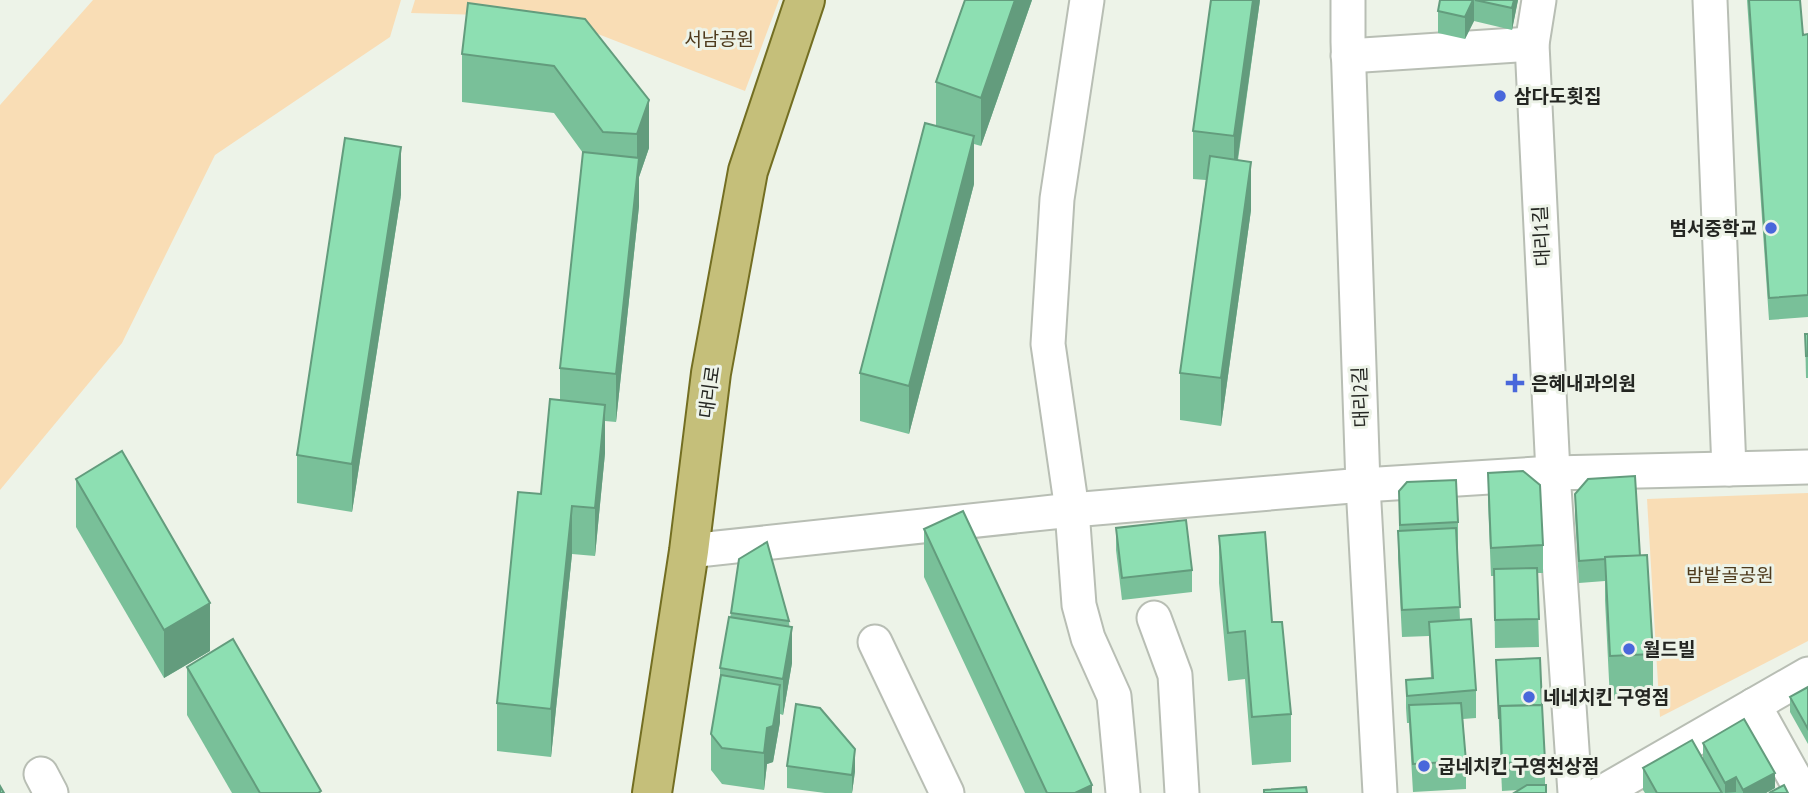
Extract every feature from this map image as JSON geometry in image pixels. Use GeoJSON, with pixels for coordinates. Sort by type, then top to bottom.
{"type":"FeatureCollection","features":[{"type":"Feature","properties":{"kind":"main road","name":"대리로"},"geometry":{"type":"LineString","coordinates":[[652,793],[689,551],[711,373],[748,171],[805,0]]}},
{"type":"Feature","properties":{"kind":"street"},"geometry":{"type":"LineString","coordinates":[[1087,0],[1057,200],[1048,344],[1072,510],[1079,605],[1088,638],[1114,696],[1123,793]]}},
{"type":"Feature","properties":{"kind":"street","name":"대리2길"},"geometry":{"type":"LineString","coordinates":[[1348,0],[1363,485],[1380,793]]}},
{"type":"Feature","properties":{"kind":"street","name":"대리1길"},"geometry":{"type":"LineString","coordinates":[[1539,0],[1532,44],[1553,473],[1575,793]]}},
{"type":"Feature","properties":{"kind":"street"},"geometry":{"type":"LineString","coordinates":[[1710,0],[1729,469]]}},
{"type":"Feature","properties":{"kind":"street"},"geometry":{"type":"LineString","coordinates":[[1348,56],[1532,44]]}},
{"type":"Feature","properties":{"kind":"street"},"geometry":{"type":"LineString","coordinates":[[689,551],[1072,510],[1363,485],[1553,473],[1808,467]]}},
{"type":"Feature","properties":{"kind":"street"},"geometry":{"type":"LineString","coordinates":[[1154,618],[1175,675],[1182,793]]}},
{"type":"Feature","properties":{"kind":"street"},"geometry":{"type":"LineString","coordinates":[[875,642],[947,793]]}},
{"type":"Feature","properties":{"kind":"street"},"geometry":{"type":"LineString","coordinates":[[1601,793],[1808,674]]}},
{"type":"Feature","properties":{"kind":"street"},"geometry":{"type":"LineString","coordinates":[[1754,705],[1803,793]]}},
{"type":"Feature","properties":{"kind":"green space"},"geometry":{"type":"Polygon","coordinates":[[[93,0],[401,0],[390,37],[215,155],[122,343],[0,490],[0,105],[93,0]]]}},
{"type":"Feature","properties":{"kind":"green space","name":"서남공원"},"geometry":{"type":"Polygon","coordinates":[[[415,0],[779,0],[745,91],[554,17],[411,13],[415,0]]]}},
{"type":"Feature","properties":{"kind":"green space","name":"밤밭골공원"},"geometry":{"type":"Polygon","coordinates":[[[1808,493],[1808,641],[1660,717],[1647,499],[1808,493]]]}},
{"type":"Feature","properties":{"kind":"building"},"geometry":{"type":"Polygon","coordinates":[[[965,0],[1015,0],[981,98],[936,82],[965,0]]]}},
{"type":"Feature","properties":{"kind":"building"},"geometry":{"type":"Polygon","coordinates":[[[1211,0],[1253,0],[1234,136],[1193,131],[1211,0]]]}},
{"type":"Feature","properties":{"kind":"building"},"geometry":{"type":"Polygon","coordinates":[[[1440,0],[1473,0],[1465,17],[1438,11],[1440,0]]]}},
{"type":"Feature","properties":{"kind":"building"},"geometry":{"type":"Polygon","coordinates":[[[1475,0],[1514,0],[1512,8],[1475,0]]]}},
{"type":"Feature","properties":{"kind":"building"},"geometry":{"type":"Polygon","coordinates":[[[1749,0],[1800,0],[1803,35],[1808,34],[1808,295],[1769,298],[1749,0]]]}},
{"type":"Feature","properties":{"kind":"building"},"geometry":{"type":"Polygon","coordinates":[[[468,3],[585,19],[649,100],[637,134],[603,132],[554,66],[462,54],[468,3]]]}},
{"type":"Feature","properties":{"kind":"building"},"geometry":{"type":"Polygon","coordinates":[[[925,123],[974,136],[909,386],[860,373],[925,123]]]}},
{"type":"Feature","properties":{"kind":"building"},"geometry":{"type":"Polygon","coordinates":[[[345,138],[401,147],[352,464],[297,455],[345,138]]]}},
{"type":"Feature","properties":{"kind":"building"},"geometry":{"type":"Polygon","coordinates":[[[583,152],[639,158],[616,374],[560,368],[583,152]]]}},
{"type":"Feature","properties":{"kind":"building"},"geometry":{"type":"Polygon","coordinates":[[[1210,156],[1251,162],[1221,378],[1180,373],[1210,156]]]}},
{"type":"Feature","properties":{"kind":"building"},"geometry":{"type":"Polygon","coordinates":[[[1805,334],[1808,334],[1808,356],[1806,356],[1805,334]]]}},
{"type":"Feature","properties":{"kind":"building"},"geometry":{"type":"Polygon","coordinates":[[[550,399],[605,405],[595,508],[572,506],[551,709],[497,703],[518,492],[541,494],[550,399]]]}},
{"type":"Feature","properties":{"kind":"building"},"geometry":{"type":"Polygon","coordinates":[[[122,451],[210,603],[164,630],[76,479],[122,451]]]}},
{"type":"Feature","properties":{"kind":"building"},"geometry":{"type":"Polygon","coordinates":[[[1523,471],[1540,485],[1543,545],[1491,548],[1488,473],[1523,471]]]}},
{"type":"Feature","properties":{"kind":"building"},"geometry":{"type":"Polygon","coordinates":[[[1635,476],[1640,556],[1579,561],[1575,494],[1588,479],[1635,476]]]}},
{"type":"Feature","properties":{"kind":"building"},"geometry":{"type":"Polygon","coordinates":[[[1456,480],[1458,522],[1400,525],[1399,491],[1407,482],[1456,480]]]}},
{"type":"Feature","properties":{"kind":"building"},"geometry":{"type":"Polygon","coordinates":[[[963,511],[1092,785],[1075,793],[1047,793],[924,529],[963,511]]]}},
{"type":"Feature","properties":{"kind":"building"},"geometry":{"type":"Polygon","coordinates":[[[1186,520],[1192,570],[1122,578],[1116,528],[1186,520]]]}},
{"type":"Feature","properties":{"kind":"building"},"geometry":{"type":"Polygon","coordinates":[[[1456,528],[1460,607],[1402,610],[1398,531],[1456,528]]]}},
{"type":"Feature","properties":{"kind":"building"},"geometry":{"type":"Polygon","coordinates":[[[1265,532],[1272,622],[1282,622],[1291,714],[1252,717],[1245,631],[1228,633],[1219,536],[1265,532]]]}},
{"type":"Feature","properties":{"kind":"building"},"geometry":{"type":"Polygon","coordinates":[[[767,542],[789,621],[731,613],[739,559],[767,542]]]}},
{"type":"Feature","properties":{"kind":"building"},"geometry":{"type":"Polygon","coordinates":[[[1647,555],[1653,654],[1610,656],[1605,557],[1647,555]]]}},
{"type":"Feature","properties":{"kind":"building"},"geometry":{"type":"Polygon","coordinates":[[[1537,568],[1539,619],[1495,620],[1494,569],[1537,568]]]}},
{"type":"Feature","properties":{"kind":"building"},"geometry":{"type":"Polygon","coordinates":[[[729,617],[792,627],[783,679],[720,668],[729,617]]]}},
{"type":"Feature","properties":{"kind":"building"},"geometry":{"type":"Polygon","coordinates":[[[1471,619],[1476,690],[1407,696],[1406,680],[1433,678],[1429,622],[1471,619]]]}},
{"type":"Feature","properties":{"kind":"building"},"geometry":{"type":"Polygon","coordinates":[[[233,639],[321,791],[318,793],[260,793],[187,667],[233,639]]]}},
{"type":"Feature","properties":{"kind":"building"},"geometry":{"type":"Polygon","coordinates":[[[1540,658],[1542,705],[1500,706],[1499,719],[1496,660],[1540,658]]]}},
{"type":"Feature","properties":{"kind":"building"},"geometry":{"type":"Polygon","coordinates":[[[721,675],[780,685],[773,726],[767,728],[764,753],[722,748],[711,734],[721,675]]]}},
{"type":"Feature","properties":{"kind":"building"},"geometry":{"type":"Polygon","coordinates":[[[1808,687],[1808,729],[1790,697],[1808,687]]]}},
{"type":"Feature","properties":{"kind":"building"},"geometry":{"type":"Polygon","coordinates":[[[1461,703],[1466,761],[1413,764],[1409,705],[1461,703]]]}},
{"type":"Feature","properties":{"kind":"building"},"geometry":{"type":"Polygon","coordinates":[[[796,704],[820,708],[855,749],[852,775],[787,766],[796,704]]]}},
{"type":"Feature","properties":{"kind":"building"},"geometry":{"type":"Polygon","coordinates":[[[1542,705],[1545,761],[1502,763],[1500,706],[1542,705]]]}},
{"type":"Feature","properties":{"kind":"building"},"geometry":{"type":"Polygon","coordinates":[[[1744,719],[1775,773],[1743,790],[1736,777],[1725,783],[1703,743],[1744,719]]]}},
{"type":"Feature","properties":{"kind":"building"},"geometry":{"type":"Polygon","coordinates":[[[1692,740],[1722,793],[1657,793],[1643,768],[1692,740]]]}},
{"type":"Feature","properties":{"kind":"building"},"geometry":{"type":"Polygon","coordinates":[[[1527,785],[1546,785],[1546,793],[1514,793],[1527,785]]]}},
{"type":"Feature","properties":{"kind":"building"},"geometry":{"type":"Polygon","coordinates":[[[1784,785],[1788,793],[1769,793],[1784,785]]]}},
{"type":"Feature","properties":{"kind":"building"},"geometry":{"type":"Polygon","coordinates":[[[1306,787],[1307,793],[1264,793],[1264,790],[1306,787]]]}},
{"type":"Feature","properties":{"kind":"place","name":"삼다도횟집"},"geometry":{"type":"Point","coordinates":[1500,96]}},
{"type":"Feature","properties":{"kind":"place","name":"범서중학교"},"geometry":{"type":"Point","coordinates":[1771,228]}},
{"type":"Feature","properties":{"kind":"place","name":"은혜내과의원"},"geometry":{"type":"Point","coordinates":[1515,383]}},
{"type":"Feature","properties":{"kind":"place","name":"월드빌"},"geometry":{"type":"Point","coordinates":[1629,649]}},
{"type":"Feature","properties":{"kind":"place","name":"네네치킨 구영점"},"geometry":{"type":"Point","coordinates":[1529,697]}},
{"type":"Feature","properties":{"kind":"place","name":"굽네치킨 구영천상점"},"geometry":{"type":"Point","coordinates":[1424,766]}}]}
